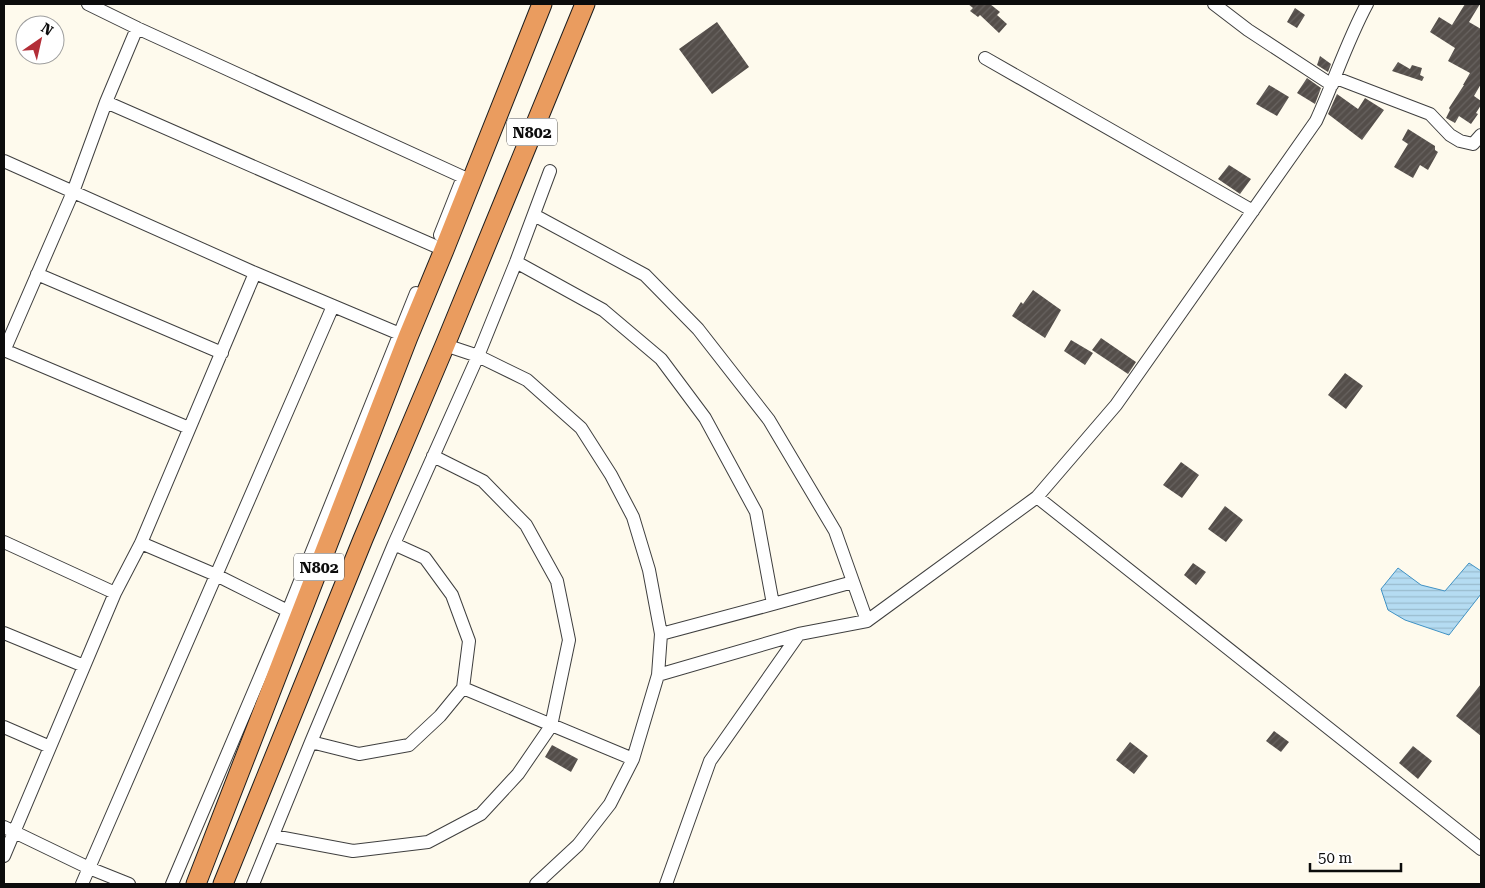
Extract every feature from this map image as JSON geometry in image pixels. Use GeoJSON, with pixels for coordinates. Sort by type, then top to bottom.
{"type":"FeatureCollection","features":[{"type":"Feature","properties":{"kind":"highway","name":"N802"},"geometry":{"type":"LineString","coordinates":[[196,884],[404,335],[542,4]]}},
{"type":"Feature","properties":{"kind":"highway","name":"N802"},"geometry":{"type":"LineString","coordinates":[[223,884],[363,539],[585,4]]}},
{"type":"Feature","properties":{"kind":"street"},"geometry":{"type":"LineString","coordinates":[[88,4],[463,177],[440,249],[106,102]]}},
{"type":"Feature","properties":{"kind":"street"},"geometry":{"type":"LineString","coordinates":[[1214,4],[1248,30],[1334,81],[1430,114],[1450,135],[1460,141],[1473,144],[1481,135]]}},
{"type":"Feature","properties":{"kind":"street"},"geometry":{"type":"LineString","coordinates":[[658,675],[799,634],[867,621],[1037,497],[1116,405],[1316,121],[1367,4]]}},
{"type":"Feature","properties":{"kind":"street"},"geometry":{"type":"LineString","coordinates":[[137,28],[106,102],[73,192],[37,274],[9,325],[4,351],[189,428]]}},
{"type":"Feature","properties":{"kind":"street"},"geometry":{"type":"LineString","coordinates":[[985,58],[1253,211]]}},
{"type":"Feature","properties":{"kind":"street"},"geometry":{"type":"LineString","coordinates":[[4,161],[255,273],[404,335],[172,884]]}},
{"type":"Feature","properties":{"kind":"street"},"geometry":{"type":"LineString","coordinates":[[254,884],[394,544],[478,356],[550,171]]}},
{"type":"Feature","properties":{"kind":"street"},"geometry":{"type":"LineString","coordinates":[[534,215],[645,275],[698,329],[769,420],[835,531],[867,621]]}},
{"type":"Feature","properties":{"kind":"street"},"geometry":{"type":"LineString","coordinates":[[516,262],[602,310],[661,359],[705,418],[756,512],[773,604]]}},
{"type":"Feature","properties":{"kind":"street"},"geometry":{"type":"LineString","coordinates":[[4,856],[9,829],[50,747],[115,593],[141,543],[255,273]]}},
{"type":"Feature","properties":{"kind":"street"},"geometry":{"type":"LineString","coordinates":[[37,274],[222,353]]}},
{"type":"Feature","properties":{"kind":"street"},"geometry":{"type":"LineString","coordinates":[[82,884],[333,306]]}},
{"type":"Feature","properties":{"kind":"street"},"geometry":{"type":"LineString","coordinates":[[445,345],[478,356],[527,380],[581,428],[612,475],[634,517],[649,570],[661,634],[658,675],[633,759],[610,804],[578,845],[536,884]]}},
{"type":"Feature","properties":{"kind":"street"},"geometry":{"type":"LineString","coordinates":[[273,836],[353,851],[428,842],[481,814],[518,774],[550,726],[569,640],[556,581],[526,525],[484,481],[433,456]]}},
{"type":"Feature","properties":{"kind":"street"},"geometry":{"type":"LineString","coordinates":[[1037,497],[1481,849]]}},
{"type":"Feature","properties":{"kind":"street"},"geometry":{"type":"LineString","coordinates":[[4,542],[115,593]]}},
{"type":"Feature","properties":{"kind":"street"},"geometry":{"type":"LineString","coordinates":[[141,543],[216,575],[288,611]]}},
{"type":"Feature","properties":{"kind":"street"},"geometry":{"type":"LineString","coordinates":[[311,742],[359,754],[409,745],[440,716],[463,688],[469,641],[452,595],[425,558],[394,544]]}},
{"type":"Feature","properties":{"kind":"street"},"geometry":{"type":"LineString","coordinates":[[661,634],[853,582]]}},
{"type":"Feature","properties":{"kind":"street"},"geometry":{"type":"LineString","coordinates":[[4,633],[84,666]]}},
{"type":"Feature","properties":{"kind":"street"},"geometry":{"type":"LineString","coordinates":[[666,884],[710,761],[799,634]]}},
{"type":"Feature","properties":{"kind":"street"},"geometry":{"type":"LineString","coordinates":[[463,688],[550,726],[633,759]]}},
{"type":"Feature","properties":{"kind":"street"},"geometry":{"type":"LineString","coordinates":[[4,727],[50,747]]}},
{"type":"Feature","properties":{"kind":"street"},"geometry":{"type":"LineString","coordinates":[[9,829],[89,868],[129,884]]}},
{"type":"Feature","properties":{"kind":"water"},"geometry":{"type":"Polygon","coordinates":[[[1469,563],[1481,571],[1481,594],[1449,635],[1405,620],[1388,610],[1381,589],[1398,568],[1421,585],[1445,591],[1469,563]]]}},
{"type":"Feature","properties":{"kind":"building"},"geometry":{"type":"Polygon","coordinates":[[[968,4],[990,4],[1000,12],[997,15],[1007,24],[999,33],[980,15],[978,17],[970,11],[973,8],[968,4]]]}},
{"type":"Feature","properties":{"kind":"building"},"geometry":{"type":"Polygon","coordinates":[[[1465,4],[1480,4],[1469,22],[1481,29],[1481,84],[1474,96],[1481,101],[1481,105],[1476,113],[1478,114],[1471,124],[1459,116],[1455,123],[1446,118],[1450,110],[1449,108],[1470,73],[1448,61],[1455,48],[1430,32],[1439,17],[1452,25],[1465,4]]]}},
{"type":"Feature","properties":{"kind":"building"},"geometry":{"type":"Polygon","coordinates":[[[1295,8],[1305,15],[1297,28],[1287,22],[1295,8]]]}},
{"type":"Feature","properties":{"kind":"building"},"geometry":{"type":"Polygon","coordinates":[[[717,22],[749,67],[712,94],[679,49],[717,22]]]}},
{"type":"Feature","properties":{"kind":"building"},"geometry":{"type":"Polygon","coordinates":[[[1320,56],[1331,64],[1328,72],[1317,65],[1320,56]]]}},
{"type":"Feature","properties":{"kind":"building"},"geometry":{"type":"Polygon","coordinates":[[[1398,62],[1410,69],[1412,65],[1422,68],[1420,75],[1424,77],[1422,81],[1392,71],[1398,62]]]}},
{"type":"Feature","properties":{"kind":"building"},"geometry":{"type":"Polygon","coordinates":[[[1307,78],[1321,88],[1315,104],[1297,93],[1307,78]]]}},
{"type":"Feature","properties":{"kind":"building"},"geometry":{"type":"Polygon","coordinates":[[[1269,85],[1289,97],[1277,116],[1256,104],[1269,85]]]}},
{"type":"Feature","properties":{"kind":"building"},"geometry":{"type":"Polygon","coordinates":[[[1337,94],[1358,109],[1365,98],[1384,110],[1362,140],[1328,114],[1337,94]]]}},
{"type":"Feature","properties":{"kind":"building"},"geometry":{"type":"Polygon","coordinates":[[[1408,129],[1435,146],[1435,150],[1438,152],[1428,170],[1420,165],[1413,178],[1394,167],[1408,144],[1402,140],[1408,129]]]}},
{"type":"Feature","properties":{"kind":"building"},"geometry":{"type":"Polygon","coordinates":[[[1229,165],[1251,179],[1240,194],[1218,179],[1229,165]]]}},
{"type":"Feature","properties":{"kind":"building"},"geometry":{"type":"Polygon","coordinates":[[[1033,290],[1061,310],[1045,338],[1012,316],[1021,302],[1023,304],[1033,290]]]}},
{"type":"Feature","properties":{"kind":"building"},"geometry":{"type":"Polygon","coordinates":[[[1101,338],[1136,362],[1128,374],[1092,350],[1101,338]]]}},
{"type":"Feature","properties":{"kind":"building"},"geometry":{"type":"Polygon","coordinates":[[[1071,340],[1093,353],[1085,365],[1064,351],[1071,340]]]}},
{"type":"Feature","properties":{"kind":"building"},"geometry":{"type":"Polygon","coordinates":[[[1345,373],[1363,386],[1346,409],[1328,395],[1345,373]]]}},
{"type":"Feature","properties":{"kind":"building"},"geometry":{"type":"Polygon","coordinates":[[[1181,462],[1199,475],[1182,498],[1163,485],[1181,462]]]}},
{"type":"Feature","properties":{"kind":"building"},"geometry":{"type":"Polygon","coordinates":[[[1225,506],[1243,520],[1226,542],[1208,529],[1225,506]]]}},
{"type":"Feature","properties":{"kind":"building"},"geometry":{"type":"Polygon","coordinates":[[[1193,563],[1206,572],[1196,585],[1184,575],[1193,563]]]}},
{"type":"Feature","properties":{"kind":"building"},"geometry":{"type":"Polygon","coordinates":[[[1481,684],[1481,736],[1456,716],[1481,684]]]}},
{"type":"Feature","properties":{"kind":"building"},"geometry":{"type":"Polygon","coordinates":[[[1274,731],[1289,742],[1281,752],[1266,741],[1274,731]]]}},
{"type":"Feature","properties":{"kind":"building"},"geometry":{"type":"Polygon","coordinates":[[[1130,742],[1148,756],[1134,774],[1116,760],[1130,742]]]}},
{"type":"Feature","properties":{"kind":"building"},"geometry":{"type":"Polygon","coordinates":[[[552,745],[578,759],[571,772],[545,757],[552,745]]]}},
{"type":"Feature","properties":{"kind":"building"},"geometry":{"type":"Polygon","coordinates":[[[1413,746],[1432,761],[1418,779],[1399,763],[1413,746]]]}}]}
